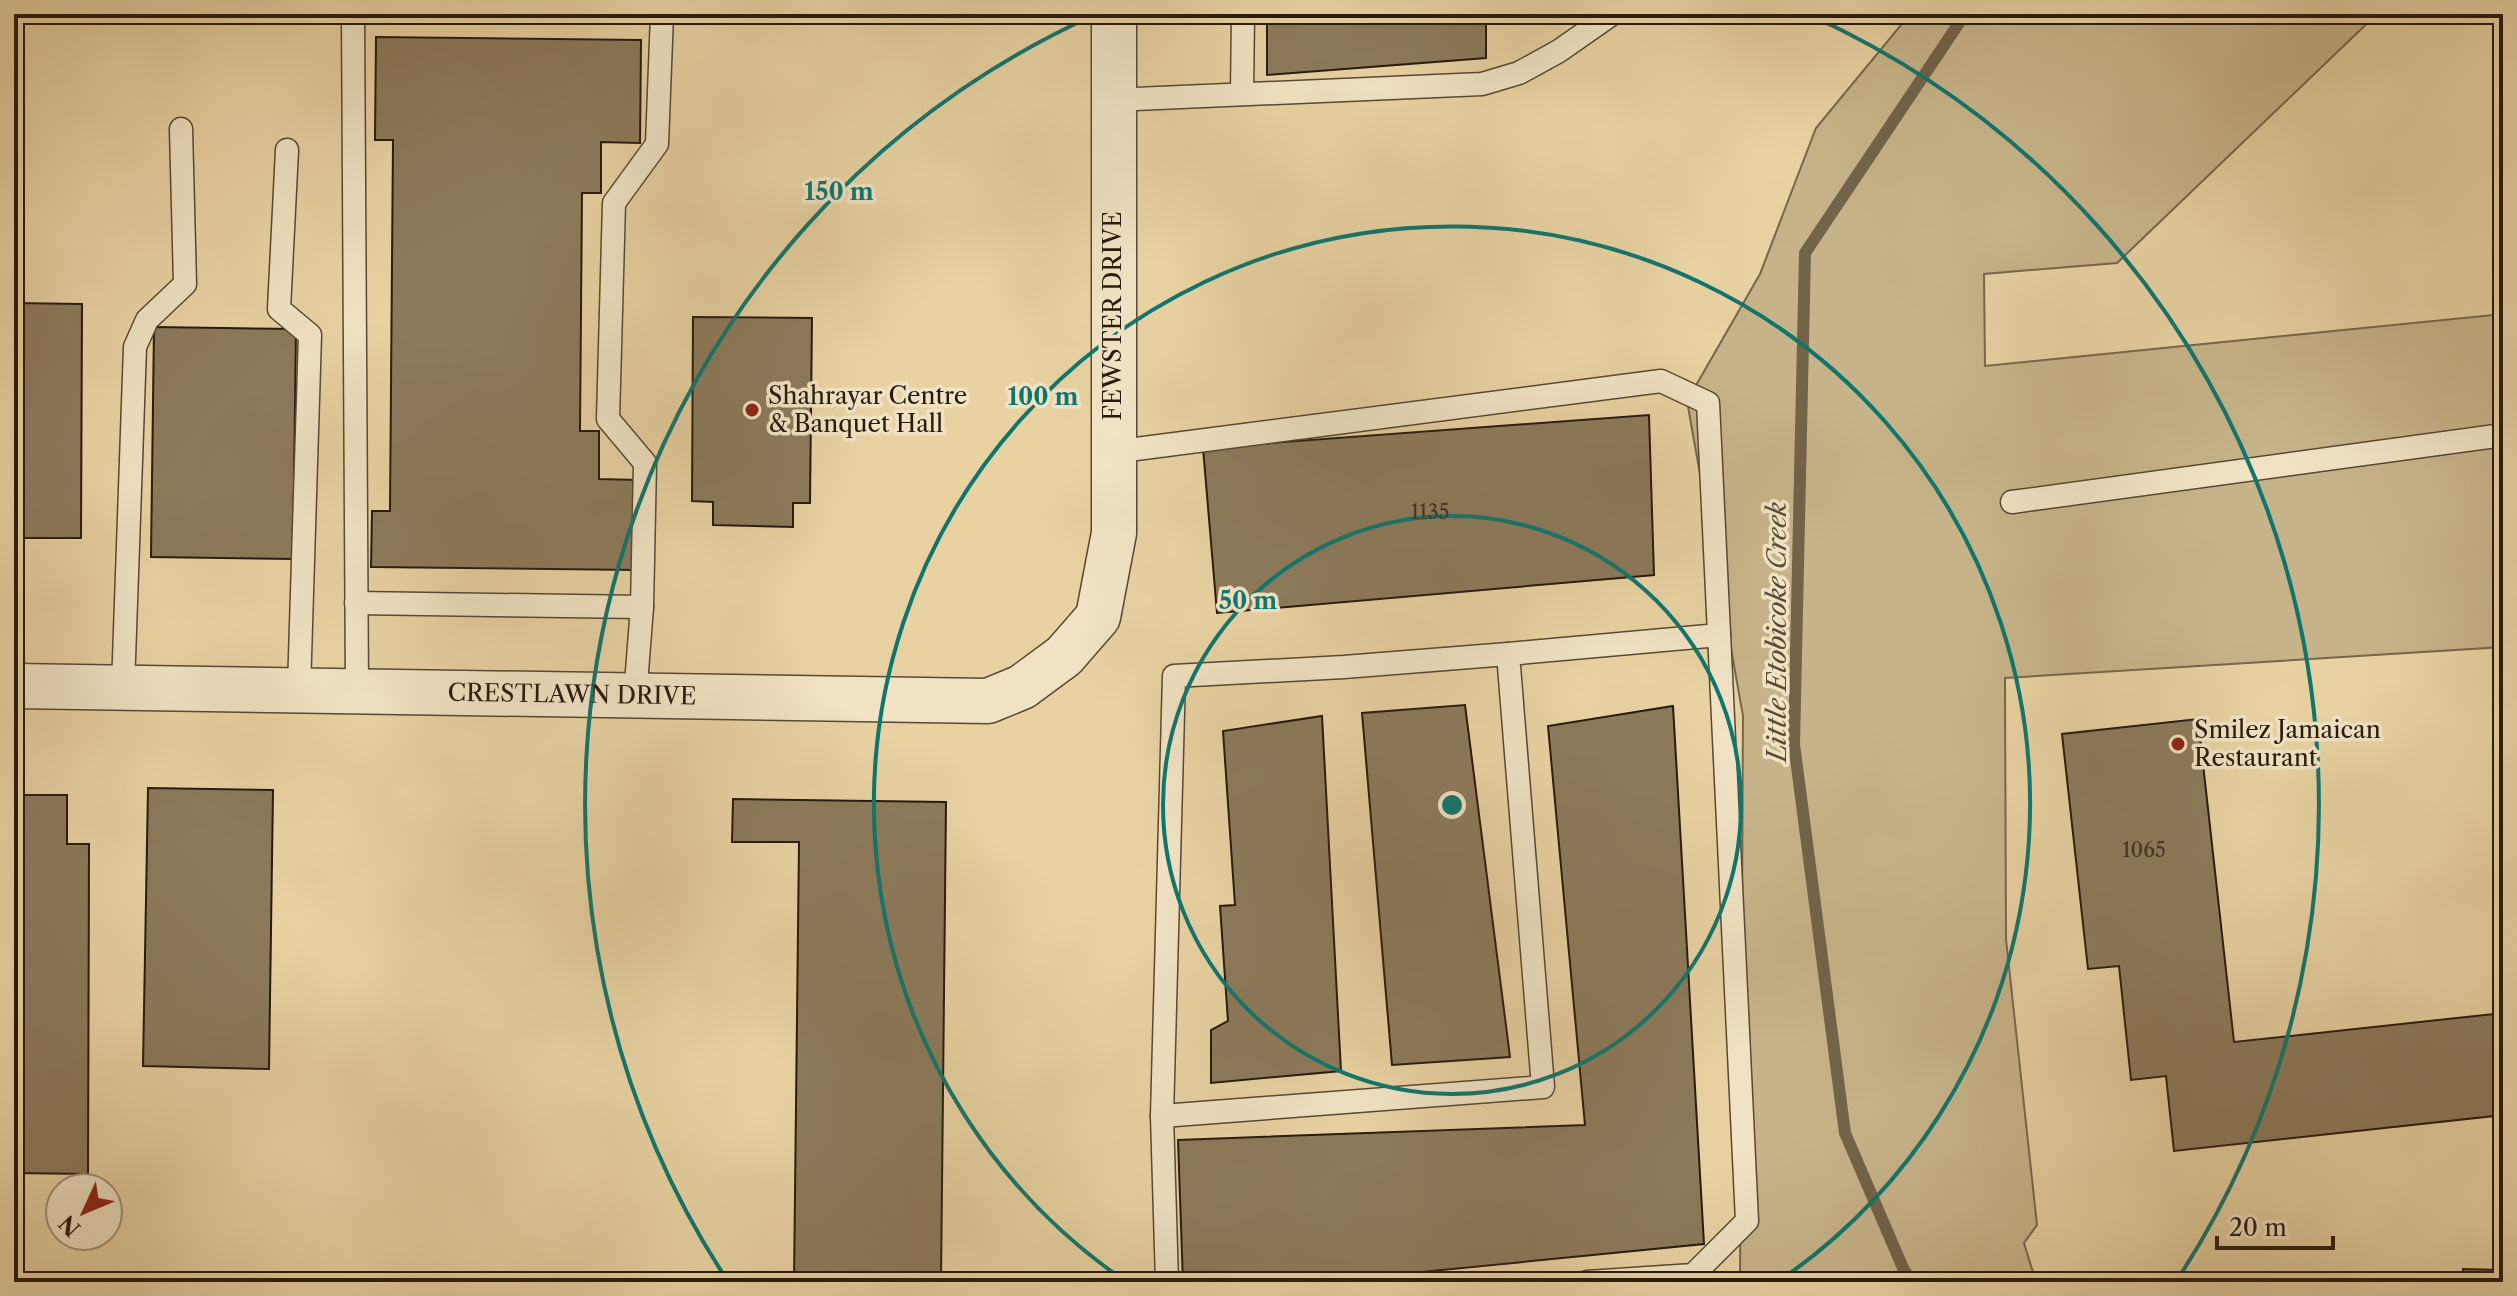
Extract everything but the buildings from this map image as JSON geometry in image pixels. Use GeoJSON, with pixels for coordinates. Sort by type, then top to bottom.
{"type":"FeatureCollection","features":[{"type":"Feature","properties":{"kind":"street","name":"FEWSTER DRIVE"},"geometry":{"type":"LineString","coordinates":[[1098,617],[1114,533],[1114,14]]}},
{"type":"Feature","properties":{"kind":"street","name":"CRESTLAWN DRIVE"},"geometry":{"type":"LineString","coordinates":[[14,686],[988,701],[1022,687],[1064,656],[1098,617]]}},
{"type":"Feature","properties":{"kind":"lane"},"geometry":{"type":"LineString","coordinates":[[353,14],[357,690]]}},
{"type":"Feature","properties":{"kind":"lane"},"geometry":{"type":"LineString","coordinates":[[635,697],[642,607],[645,463],[608,419],[614,203],[657,144],[662,14]]}},
{"type":"Feature","properties":{"kind":"lane"},"geometry":{"type":"LineString","coordinates":[[1242,94],[1243,14]]}},
{"type":"Feature","properties":{"kind":"lane"},"geometry":{"type":"LineString","coordinates":[[1113,100],[1482,84],[1519,73],[1559,51],[1612,14]]}},
{"type":"Feature","properties":{"kind":"lane"},"geometry":{"type":"LineString","coordinates":[[123,687],[135,347],[147,320],[185,284],[181,129]]}},
{"type":"Feature","properties":{"kind":"lane"},"geometry":{"type":"LineString","coordinates":[[287,150],[279,309],[310,335],[299,689]]}},
{"type":"Feature","properties":{"kind":"lane"},"geometry":{"type":"LineString","coordinates":[[1113,452],[1661,381],[1708,403],[1747,1221],[1693,1275],[1587,1282]]}},
{"type":"Feature","properties":{"kind":"lane"},"geometry":{"type":"LineString","coordinates":[[2012,502],[2503,435]]}},
{"type":"Feature","properties":{"kind":"lane"},"geometry":{"type":"LineString","coordinates":[[356,603],[642,607]]}},
{"type":"Feature","properties":{"kind":"lane"},"geometry":{"type":"LineString","coordinates":[[1167,1282],[1162,1116],[1174,676],[1344,667],[1719,635]]}},
{"type":"Feature","properties":{"kind":"lane"},"geometry":{"type":"LineString","coordinates":[[1162,1116],[1543,1087],[1508,654]]}},
{"type":"Feature","properties":{"kind":"shaded area"},"geometry":{"type":"Polygon","coordinates":[[[1910,14],[2377,14],[2117,263],[1984,274],[1985,366],[2503,314],[2503,647],[2005,678],[2006,939],[2037,1225],[2024,1243],[2036,1282],[1740,1282],[1743,716],[1687,401],[1760,274],[1816,128],[1910,14]]]}},
{"type":"Feature","properties":{"kind":"waterway","name":"Little Etobicoke Creek"},"geometry":{"type":"LineString","coordinates":[[1912,1282],[1903,1268],[1845,1133],[1794,744],[1805,253],[1961,20],[1968,14]]}},
{"type":"Feature","properties":{"kind":"place","name":"Shahrayar Centre & Banquet Hall"},"geometry":{"type":"Point","coordinates":[752,410]}},
{"type":"Feature","properties":{"kind":"place","name":"Smilez Jamaican Restaurant"},"geometry":{"type":"Point","coordinates":[2178,744]}}]}
